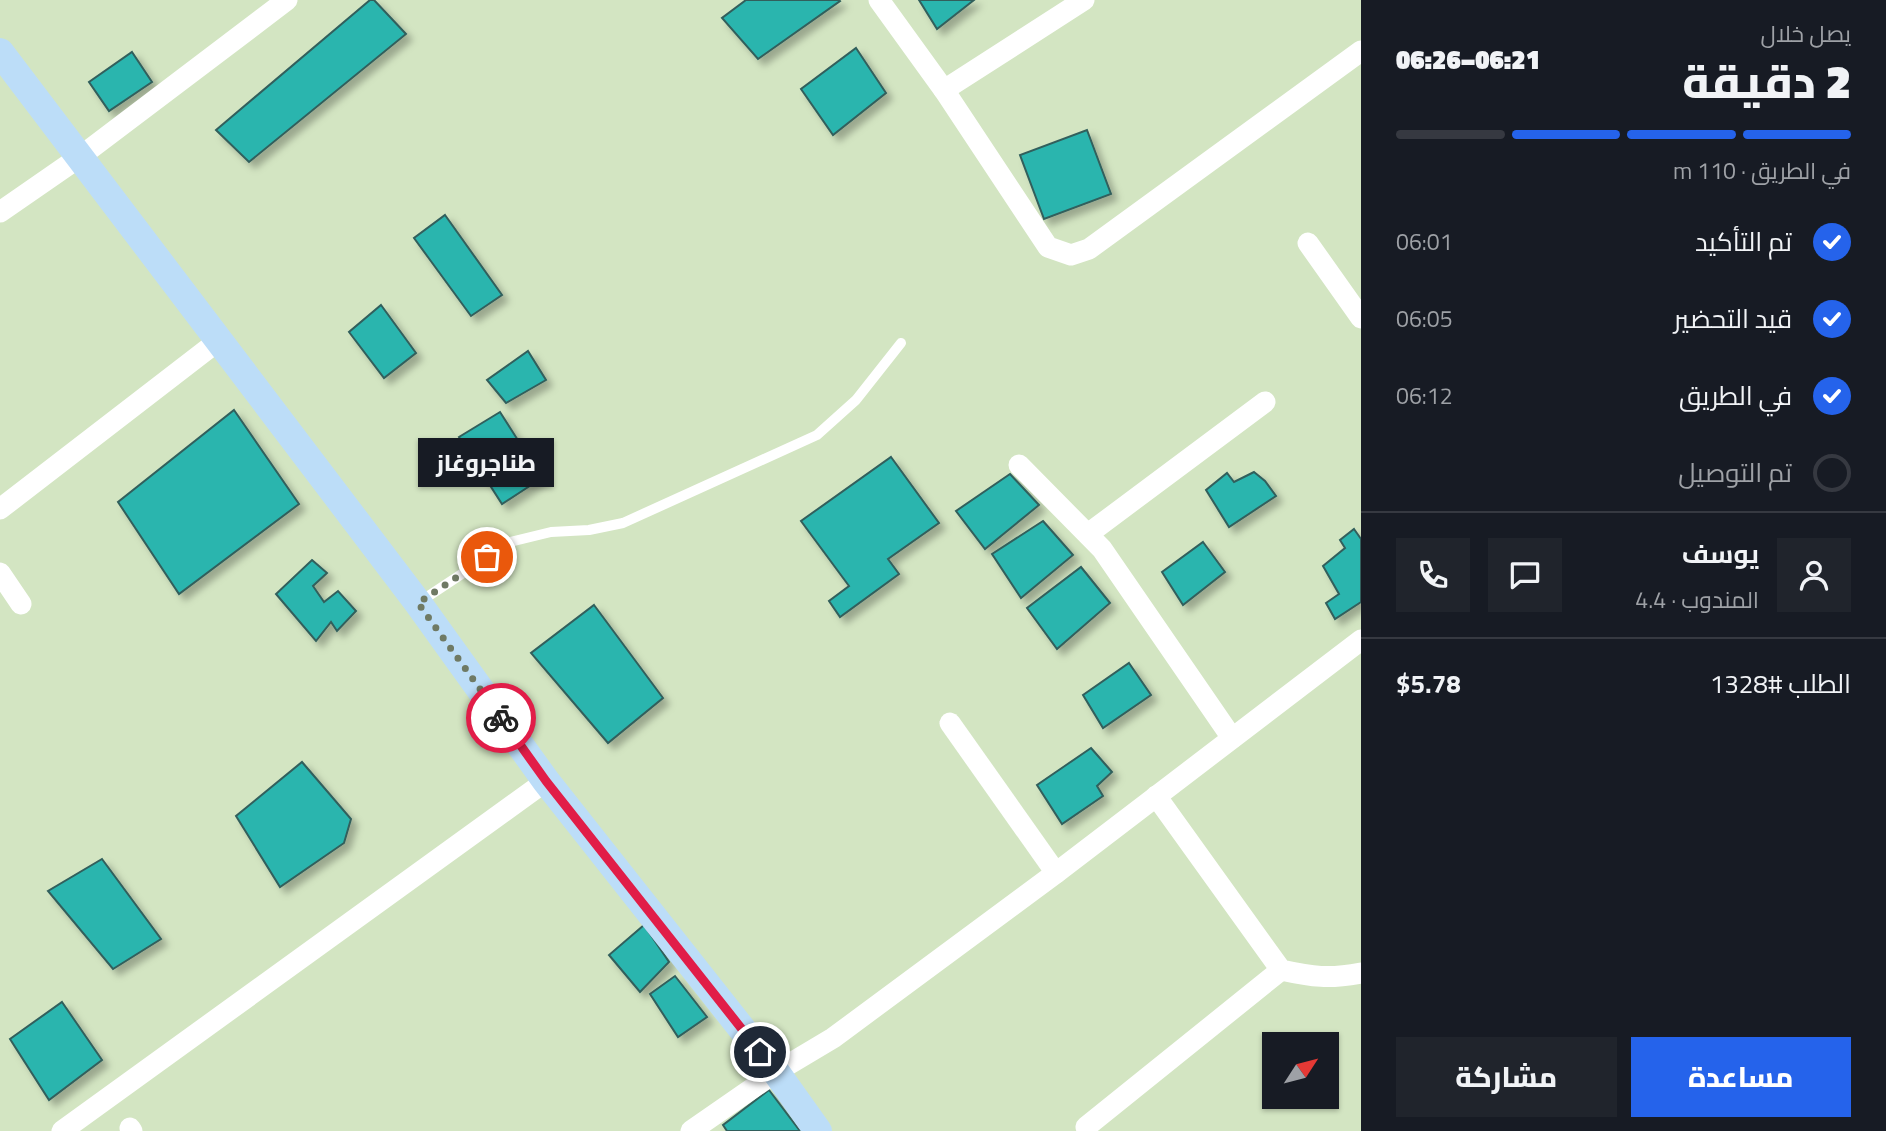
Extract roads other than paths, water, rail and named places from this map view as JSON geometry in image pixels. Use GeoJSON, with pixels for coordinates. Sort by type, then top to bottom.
{"type":"FeatureCollection","features":[{"type":"Feature","properties":{"kind":"street"},"geometry":{"type":"LineString","coordinates":[[0,212],[80,156],[287,0]]}},
{"type":"Feature","properties":{"kind":"street"},"geometry":{"type":"LineString","coordinates":[[879,0],[944,90],[1048,247],[1071,255],[1089,249],[1361,51]]}},
{"type":"Feature","properties":{"kind":"street"},"geometry":{"type":"LineString","coordinates":[[944,90],[1084,0]]}},
{"type":"Feature","properties":{"kind":"street"},"geometry":{"type":"LineString","coordinates":[[0,52],[418,603],[546,781],[776,1072],[818,1131]]}},
{"type":"Feature","properties":{"kind":"street"},"geometry":{"type":"LineString","coordinates":[[1308,243],[1359,312]]}},
{"type":"Feature","properties":{"kind":"street"},"geometry":{"type":"LineString","coordinates":[[0,509],[218,341]]}},
{"type":"Feature","properties":{"kind":"street"},"geometry":{"type":"LineString","coordinates":[[1088,534],[1265,402]]}},
{"type":"Feature","properties":{"kind":"street"},"geometry":{"type":"LineString","coordinates":[[1019,466],[1102,548],[1232,738]]}},
{"type":"Feature","properties":{"kind":"street"},"geometry":{"type":"LineString","coordinates":[[0,573],[21,604]]}},
{"type":"Feature","properties":{"kind":"street"},"geometry":{"type":"LineString","coordinates":[[691,1131],[776,1072],[833,1038],[1056,873],[1361,640]]}},
{"type":"Feature","properties":{"kind":"street"},"geometry":{"type":"LineString","coordinates":[[950,723],[1056,873]]}},
{"type":"Feature","properties":{"kind":"street"},"geometry":{"type":"LineString","coordinates":[[61,1131],[546,781]]}},
{"type":"Feature","properties":{"kind":"street"},"geometry":{"type":"LineString","coordinates":[[1157,796],[1281,970],[1315,978],[1361,973]]}},
{"type":"Feature","properties":{"kind":"street"},"geometry":{"type":"LineString","coordinates":[[1086,1127],[1281,970]]}},
{"type":"Feature","properties":{"kind":"lane"},"geometry":{"type":"LineString","coordinates":[[418,603],[510,542],[623,523],[817,435],[856,400],[901,343]]}},
{"type":"Feature","properties":{"kind":"place","name":"طناجروغاز"},"geometry":{"type":"Point","coordinates":[487,557]}}]}
